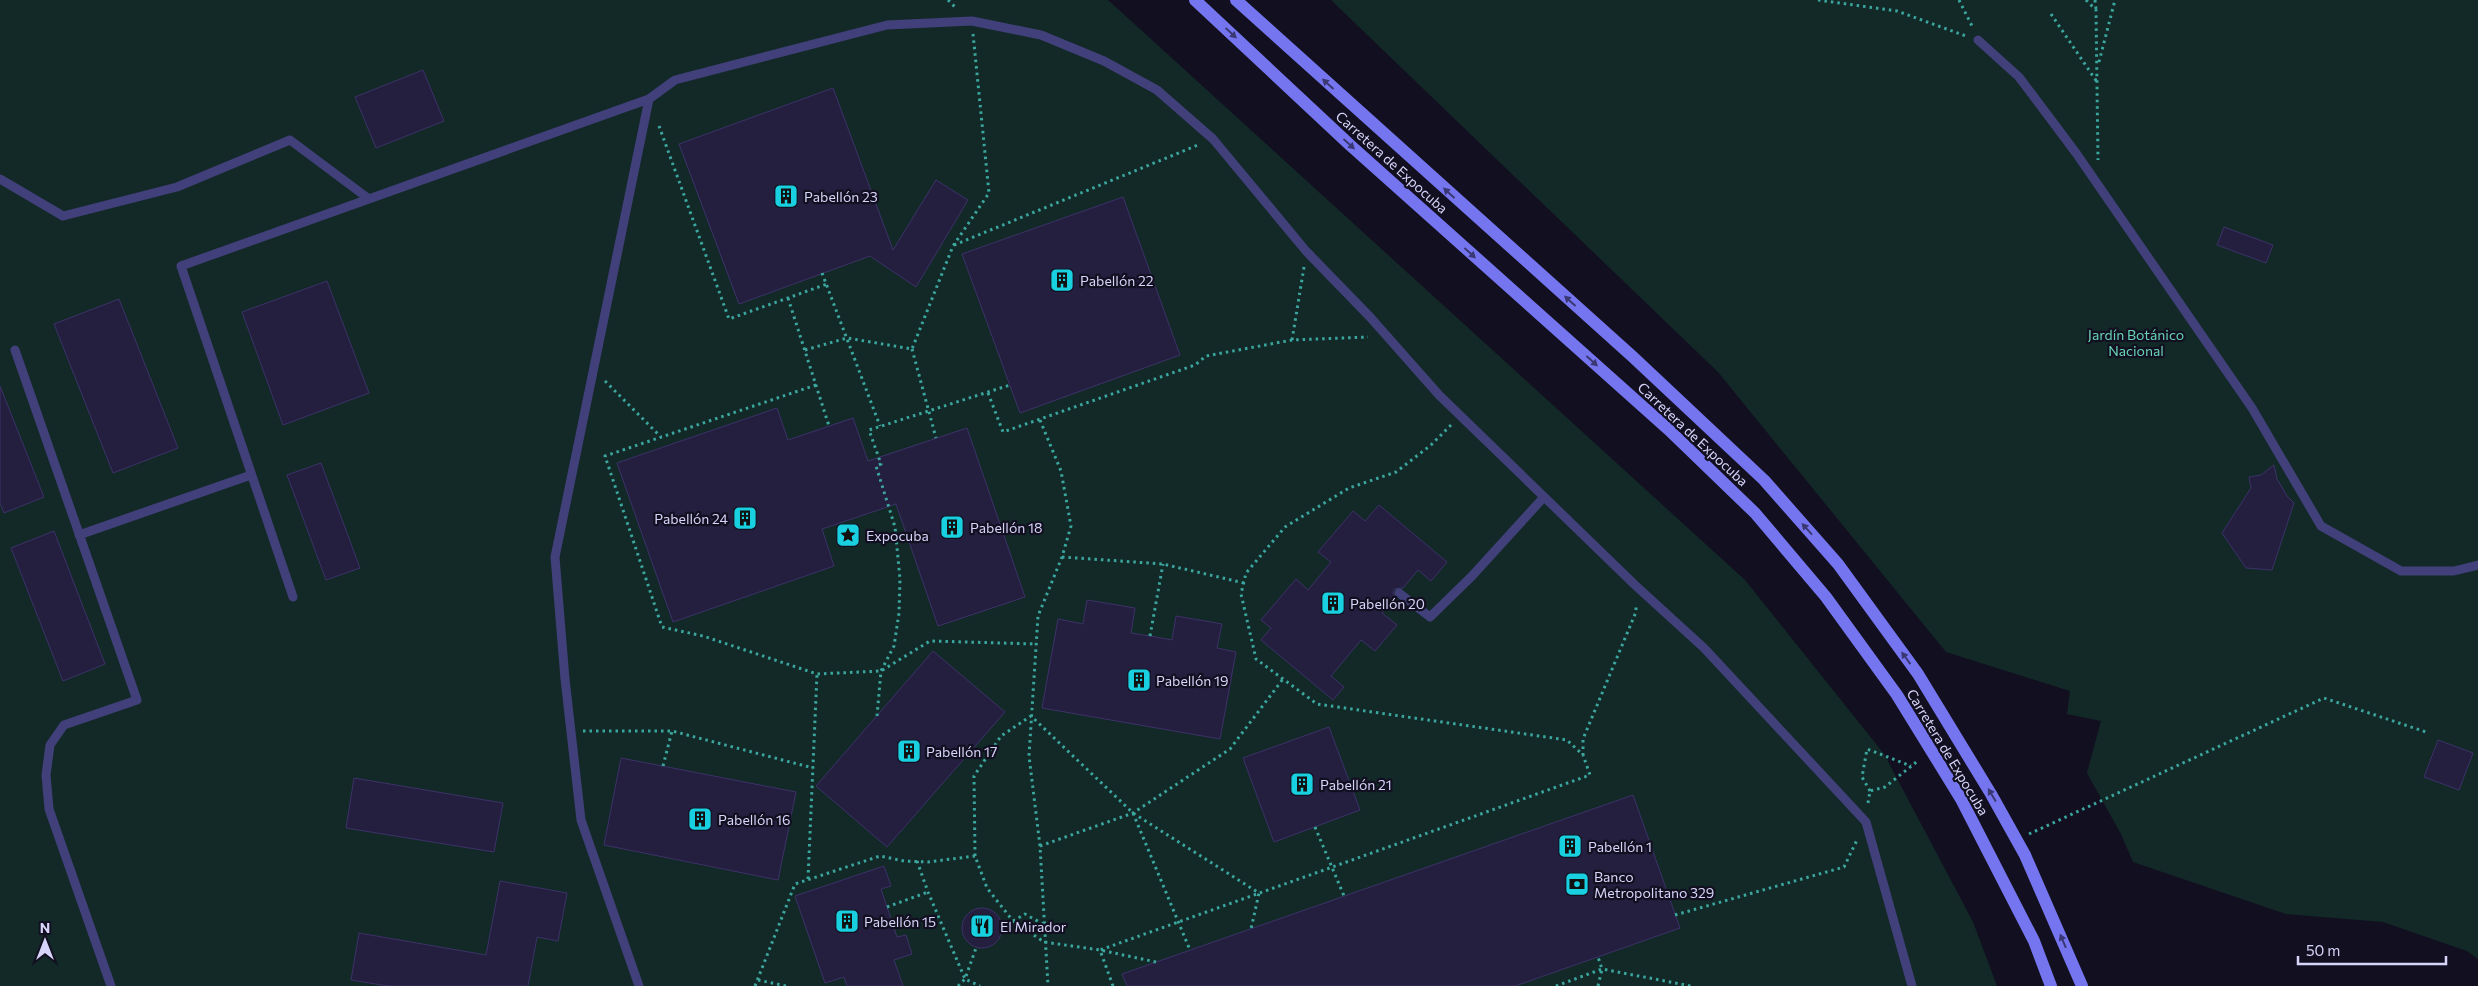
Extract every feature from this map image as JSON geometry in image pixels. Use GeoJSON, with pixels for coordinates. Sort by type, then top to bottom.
{"type":"FeatureCollection","features":[{"type":"Feature","properties":{"kind":"main road","name":"Carretera de Expocuba"},"geometry":{"type":"LineString","coordinates":[[1195,0],[1350,145],[1669,430],[1755,513],[1826,597],[1897,695],[1961,799],[2034,941],[2051,986]]}},
{"type":"Feature","properties":{"kind":"main road","name":"Carretera de Expocuba"},"geometry":{"type":"LineString","coordinates":[[1236,0],[1633,357],[1764,480],[1838,564],[1918,674],[2017,839],[2082,986]]}},
{"type":"Feature","properties":{"kind":"lane"},"geometry":{"type":"LineString","coordinates":[[293,597],[181,266],[649,99],[675,80],[887,25],[972,21],[1041,35],[1104,62],[1157,90],[1213,139],[1306,251],[1439,395],[1704,648],[1866,822],[1912,986]]}},
{"type":"Feature","properties":{"kind":"lane"},"geometry":{"type":"LineString","coordinates":[[1978,40],[2019,78],[2099,186],[2252,408],[2321,526],[2401,571],[2454,571],[2478,565]]}},
{"type":"Feature","properties":{"kind":"lane"},"geometry":{"type":"LineString","coordinates":[[639,986],[581,820],[555,557],[649,99]]}},
{"type":"Feature","properties":{"kind":"lane"},"geometry":{"type":"LineString","coordinates":[[0,179],[64,216],[177,187],[290,140],[369,199]]}},
{"type":"Feature","properties":{"kind":"lane"},"geometry":{"type":"LineString","coordinates":[[15,350],[137,700],[64,725],[50,745],[46,775],[49,809],[111,986]]}},
{"type":"Feature","properties":{"kind":"lane"},"geometry":{"type":"LineString","coordinates":[[79,535],[252,475]]}},
{"type":"Feature","properties":{"kind":"lane"},"geometry":{"type":"LineString","coordinates":[[1399,593],[1430,617],[1472,576],[1544,497]]}},
{"type":"Feature","properties":{"kind":"path"},"geometry":{"type":"LineString","coordinates":[[1818,0],[1897,11],[1978,40]]}},
{"type":"Feature","properties":{"kind":"path"},"geometry":{"type":"LineString","coordinates":[[1959,0],[1978,40]]}},
{"type":"Feature","properties":{"kind":"path"},"geometry":{"type":"LineString","coordinates":[[2086,0],[2096,10]]}},
{"type":"Feature","properties":{"kind":"path"},"geometry":{"type":"LineString","coordinates":[[2095,0],[2099,186]]}},
{"type":"Feature","properties":{"kind":"path"},"geometry":{"type":"LineString","coordinates":[[2097,68],[2115,0]]}},
{"type":"Feature","properties":{"kind":"path"},"geometry":{"type":"LineString","coordinates":[[2051,14],[2097,82]]}},
{"type":"Feature","properties":{"kind":"path"},"geometry":{"type":"LineString","coordinates":[[936,438],[912,349],[953,246],[989,192],[972,21]]}},
{"type":"Feature","properties":{"kind":"path"},"geometry":{"type":"LineString","coordinates":[[649,99],[729,319],[827,284]]}},
{"type":"Feature","properties":{"kind":"path"},"geometry":{"type":"LineString","coordinates":[[953,246],[1213,139]]}},
{"type":"Feature","properties":{"kind":"path"},"geometry":{"type":"LineString","coordinates":[[1292,340],[1306,251]]}},
{"type":"Feature","properties":{"kind":"path"},"geometry":{"type":"LineString","coordinates":[[822,273],[880,426]]}},
{"type":"Feature","properties":{"kind":"path"},"geometry":{"type":"LineString","coordinates":[[788,298],[829,426]]}},
{"type":"Feature","properties":{"kind":"path"},"geometry":{"type":"LineString","coordinates":[[988,393],[1003,432],[1195,365],[1206,356],[1292,340],[1387,337]]}},
{"type":"Feature","properties":{"kind":"path"},"geometry":{"type":"LineString","coordinates":[[805,350],[847,338],[912,349]]}},
{"type":"Feature","properties":{"kind":"path"},"geometry":{"type":"LineString","coordinates":[[593,370],[661,437]]}},
{"type":"Feature","properties":{"kind":"path"},"geometry":{"type":"LineString","coordinates":[[816,385],[605,456],[662,627],[703,636],[817,674],[881,671],[930,641],[1036,644]]}},
{"type":"Feature","properties":{"kind":"path"},"geometry":{"type":"LineString","coordinates":[[877,716],[881,671],[894,646],[899,613],[900,579],[895,527],[876,466],[881,464],[869,430],[1010,386]]}},
{"type":"Feature","properties":{"kind":"path"},"geometry":{"type":"LineString","coordinates":[[1040,420],[1061,471],[1071,526],[1062,557],[1038,616],[1028,756],[1040,846],[1048,986]]}},
{"type":"Feature","properties":{"kind":"path"},"geometry":{"type":"LineString","coordinates":[[1062,557],[1163,564],[1244,583]]}},
{"type":"Feature","properties":{"kind":"path"},"geometry":{"type":"LineString","coordinates":[[1150,636],[1163,564]]}},
{"type":"Feature","properties":{"kind":"path"},"geometry":{"type":"LineString","coordinates":[[808,879],[817,674]]}},
{"type":"Feature","properties":{"kind":"path"},"geometry":{"type":"LineString","coordinates":[[1040,846],[1133,813],[1230,748],[1283,679]]}},
{"type":"Feature","properties":{"kind":"path"},"geometry":{"type":"LineString","coordinates":[[2017,839],[2324,698],[2429,733]]}},
{"type":"Feature","properties":{"kind":"path"},"geometry":{"type":"LineString","coordinates":[[1031,716],[1133,813],[1259,893]]}},
{"type":"Feature","properties":{"kind":"path"},"geometry":{"type":"LineString","coordinates":[[1031,716],[1001,736],[974,776],[975,856],[988,888],[1013,921],[1044,942],[1100,950],[1156,962]]}},
{"type":"Feature","properties":{"kind":"path"},"geometry":{"type":"LineString","coordinates":[[571,731],[672,731],[813,768]]}},
{"type":"Feature","properties":{"kind":"path"},"geometry":{"type":"LineString","coordinates":[[663,766],[672,731]]}},
{"type":"Feature","properties":{"kind":"path"},"geometry":{"type":"LineString","coordinates":[[1675,915],[1844,866],[1866,822],[1870,791],[1862,777],[1867,749],[1912,766]]}},
{"type":"Feature","properties":{"kind":"path"},"geometry":{"type":"LineString","coordinates":[[1870,791],[1885,787],[1932,751]]}},
{"type":"Feature","properties":{"kind":"path"},"geometry":{"type":"LineString","coordinates":[[1100,950],[1590,775],[1583,755]]}},
{"type":"Feature","properties":{"kind":"path"},"geometry":{"type":"LineString","coordinates":[[1133,813],[1190,950]]}},
{"type":"Feature","properties":{"kind":"path"},"geometry":{"type":"LineString","coordinates":[[1316,827],[1344,896]]}},
{"type":"Feature","properties":{"kind":"path"},"geometry":{"type":"LineString","coordinates":[[755,986],[795,884],[880,856],[917,861],[975,856]]}},
{"type":"Feature","properties":{"kind":"path"},"geometry":{"type":"LineString","coordinates":[[917,861],[965,979],[980,986]]}},
{"type":"Feature","properties":{"kind":"path"},"geometry":{"type":"LineString","coordinates":[[887,907],[928,892]]}},
{"type":"Feature","properties":{"kind":"path"},"geometry":{"type":"LineString","coordinates":[[1251,929],[1259,893]]}},
{"type":"Feature","properties":{"kind":"path"},"geometry":{"type":"LineString","coordinates":[[1013,921],[1025,914],[1043,924]]}},
{"type":"Feature","properties":{"kind":"path"},"geometry":{"type":"LineString","coordinates":[[958,986],[965,979],[976,948]]}},
{"type":"Feature","properties":{"kind":"path"},"geometry":{"type":"LineString","coordinates":[[1100,950],[1113,986]]}},
{"type":"Feature","properties":{"kind":"path"},"geometry":{"type":"LineString","coordinates":[[1598,957],[1602,969],[1598,986]]}},
{"type":"Feature","properties":{"kind":"path"},"geometry":{"type":"LineString","coordinates":[[1556,986],[1602,969],[1692,986]]}},
{"type":"Feature","properties":{"kind":"path"},"geometry":{"type":"LineString","coordinates":[[758,980],[786,986]]}},
{"type":"Feature","properties":{"kind":"green space","name":"Expocuba"},"geometry":{"type":"Polygon","coordinates":[[[0,0],[1108,0],[1745,580],[1884,754],[1973,922],[1997,986],[0,986],[0,0]]]}},
{"type":"Feature","properties":{"kind":"green space","name":"Jardín Botánico Nacional"},"geometry":{"type":"Polygon","coordinates":[[[1331,0],[2478,0],[2478,959],[2467,951],[2383,922],[2286,914],[2133,862],[2121,834],[2087,773],[2101,721],[2067,714],[2070,691],[1946,652],[1718,372],[1331,0]]]}},
{"type":"Feature","properties":{"kind":"building"},"geometry":{"type":"Polygon","coordinates":[[[423,70],[444,121],[376,148],[355,97],[423,70]]]}},
{"type":"Feature","properties":{"kind":"building","name":"Pabellón 23"},"geometry":{"type":"Polygon","coordinates":[[[833,88],[893,250],[936,180],[968,200],[916,287],[870,256],[739,304],[679,144],[833,88]]]}},
{"type":"Feature","properties":{"kind":"building","name":"Pabellón 22"},"geometry":{"type":"Polygon","coordinates":[[[1123,197],[1180,355],[1020,413],[962,254],[1123,197]]]}},
{"type":"Feature","properties":{"kind":"building"},"geometry":{"type":"Polygon","coordinates":[[[2224,227],[2273,245],[2266,263],[2217,245],[2224,227]]]}},
{"type":"Feature","properties":{"kind":"building"},"geometry":{"type":"Polygon","coordinates":[[[327,281],[369,393],[283,425],[242,312],[327,281]]]}},
{"type":"Feature","properties":{"kind":"building"},"geometry":{"type":"Polygon","coordinates":[[[119,299],[178,448],[113,473],[54,324],[119,299]]]}},
{"type":"Feature","properties":{"kind":"building"},"geometry":{"type":"Polygon","coordinates":[[[0,386],[44,497],[4,513],[0,503],[0,386]]]}},
{"type":"Feature","properties":{"kind":"building","name":"Pabellón 24"},"geometry":{"type":"Polygon","coordinates":[[[777,408],[788,440],[853,418],[868,461],[967,428],[1025,597],[938,626],[896,504],[822,529],[834,566],[673,622],[617,463],[777,408]]]}},
{"type":"Feature","properties":{"kind":"building"},"geometry":{"type":"Polygon","coordinates":[[[321,463],[360,568],[326,580],[287,475],[321,463]]]}},
{"type":"Feature","properties":{"kind":"building"},"geometry":{"type":"Polygon","coordinates":[[[2274,465],[2277,479],[2287,496],[2294,503],[2272,570],[2246,568],[2222,533],[2251,488],[2249,477],[2261,475],[2274,465]]]}},
{"type":"Feature","properties":{"kind":"building","name":"Pabellón 20"},"geometry":{"type":"Polygon","coordinates":[[[1379,505],[1447,562],[1431,581],[1418,570],[1403,588],[1394,589],[1395,598],[1382,613],[1397,625],[1375,651],[1361,640],[1331,676],[1344,687],[1333,700],[1261,640],[1271,628],[1261,620],[1296,579],[1308,590],[1331,562],[1318,552],[1353,511],[1365,521],[1379,505]]]}},
{"type":"Feature","properties":{"kind":"building"},"geometry":{"type":"Polygon","coordinates":[[[54,531],[105,664],[63,681],[11,548],[54,531]]]}},
{"type":"Feature","properties":{"kind":"building","name":"Pabellón 19"},"geometry":{"type":"Polygon","coordinates":[[[1087,600],[1135,608],[1131,633],[1172,640],[1176,616],[1222,624],[1217,648],[1236,652],[1220,739],[1042,708],[1058,619],[1083,624],[1087,600]]]}},
{"type":"Feature","properties":{"kind":"building","name":"Pabellón 17"},"geometry":{"type":"Polygon","coordinates":[[[933,651],[1005,712],[887,847],[816,786],[933,651]]]}},
{"type":"Feature","properties":{"kind":"building","name":"Pabellón 21"},"geometry":{"type":"Polygon","coordinates":[[[1329,727],[1360,810],[1274,842],[1243,758],[1329,727]]]}},
{"type":"Feature","properties":{"kind":"building"},"geometry":{"type":"Polygon","coordinates":[[[2438,740],[2473,753],[2459,790],[2424,777],[2438,740]]]}},
{"type":"Feature","properties":{"kind":"building","name":"Pabellón 16"},"geometry":{"type":"Polygon","coordinates":[[[621,758],[796,792],[778,880],[604,845],[621,758]]]}},
{"type":"Feature","properties":{"kind":"building"},"geometry":{"type":"Polygon","coordinates":[[[354,778],[503,803],[494,852],[346,828],[354,778]]]}},
{"type":"Feature","properties":{"kind":"building","name":"Pabellón 1"},"geometry":{"type":"Polygon","coordinates":[[[1633,795],[1680,928],[1515,986],[1127,986],[1122,974],[1633,795]]]}},
{"type":"Feature","properties":{"kind":"building","name":"Pabellón 15"},"geometry":{"type":"Polygon","coordinates":[[[884,866],[891,886],[881,889],[897,937],[906,935],[912,954],[894,960],[903,986],[847,986],[844,977],[825,983],[795,896],[884,866]]]}},
{"type":"Feature","properties":{"kind":"building"},"geometry":{"type":"Polygon","coordinates":[[[500,881],[567,893],[558,941],[537,937],[528,986],[388,986],[351,980],[359,933],[486,955],[500,881]]]}},
{"type":"Feature","properties":{"kind":"building","name":"El Mirador"},"geometry":{"type":"Polygon","coordinates":[[[986,908],[993,911],[999,917],[1002,928],[1001,936],[993,945],[986,948],[978,948],[971,945],[963,936],[962,924],[965,917],[974,909],[986,908]]]}},
{"type":"Feature","properties":{"kind":"place","name":"Pabellón 23"},"geometry":{"type":"Point","coordinates":[786,196]}},
{"type":"Feature","properties":{"kind":"place","name":"Pabellón 22"},"geometry":{"type":"Point","coordinates":[1062,280]}},
{"type":"Feature","properties":{"kind":"place","name":"Pabellón 24"},"geometry":{"type":"Point","coordinates":[745,518]}},
{"type":"Feature","properties":{"kind":"place","name":"Pabellón 18"},"geometry":{"type":"Point","coordinates":[952,527]}},
{"type":"Feature","properties":{"kind":"place","name":"Expocuba"},"geometry":{"type":"Point","coordinates":[848,535]}},
{"type":"Feature","properties":{"kind":"place","name":"Pabellón 20"},"geometry":{"type":"Point","coordinates":[1333,603]}},
{"type":"Feature","properties":{"kind":"place","name":"Pabellón 19"},"geometry":{"type":"Point","coordinates":[1139,680]}},
{"type":"Feature","properties":{"kind":"place","name":"Pabellón 17"},"geometry":{"type":"Point","coordinates":[909,751]}},
{"type":"Feature","properties":{"kind":"place","name":"Pabellón 21"},"geometry":{"type":"Point","coordinates":[1302,784]}},
{"type":"Feature","properties":{"kind":"place","name":"Pabellón 16"},"geometry":{"type":"Point","coordinates":[700,819]}},
{"type":"Feature","properties":{"kind":"place","name":"Pabellón 1"},"geometry":{"type":"Point","coordinates":[1570,846]}},
{"type":"Feature","properties":{"kind":"place","name":"Banco Metropolitano 329"},"geometry":{"type":"Point","coordinates":[1577,884]}},
{"type":"Feature","properties":{"kind":"place","name":"Pabellón 15"},"geometry":{"type":"Point","coordinates":[847,921]}},
{"type":"Feature","properties":{"kind":"place","name":"El Mirador"},"geometry":{"type":"Point","coordinates":[982,926]}}]}
